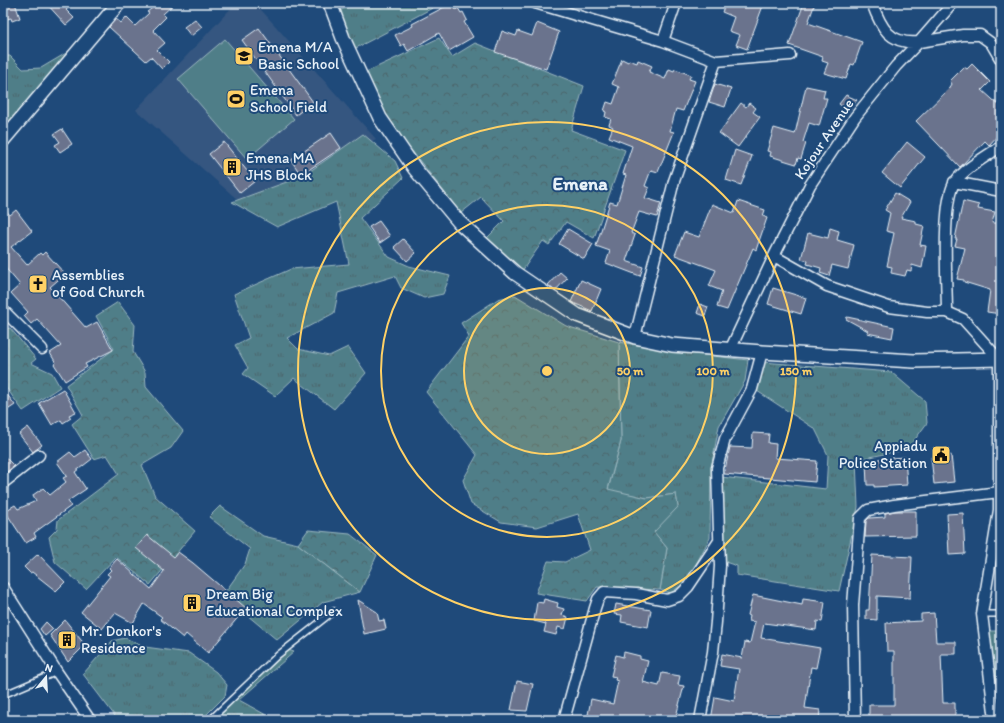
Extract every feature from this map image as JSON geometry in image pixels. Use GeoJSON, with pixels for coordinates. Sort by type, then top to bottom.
{"type":"FeatureCollection","features":[{"type":"Feature","properties":{"kind":"street"},"geometry":{"type":"LineString","coordinates":[[330,3],[343,38],[380,118],[415,169],[459,222],[515,273],[577,315],[635,337],[672,345],[914,361],[1000,359]]}},
{"type":"Feature","properties":{"kind":"street"},"geometry":{"type":"LineString","coordinates":[[535,3],[663,41],[716,61],[790,55]]}},
{"type":"Feature","properties":{"kind":"street"},"geometry":{"type":"LineString","coordinates":[[663,41],[676,3]]}},
{"type":"Feature","properties":{"kind":"street"},"geometry":{"type":"LineString","coordinates":[[872,3],[879,22],[888,33],[906,44],[963,35],[980,35],[991,43],[1001,60]]}},
{"type":"Feature","properties":{"kind":"street","name":"Kojour Avenue"},"geometry":{"type":"LineString","coordinates":[[730,350],[774,256],[810,185],[855,117],[896,66],[920,42],[953,3]]}},
{"type":"Feature","properties":{"kind":"street"},"geometry":{"type":"LineString","coordinates":[[3,140],[116,4]]}},
{"type":"Feature","properties":{"kind":"street"},"geometry":{"type":"LineString","coordinates":[[635,337],[674,181],[716,61]]}},
{"type":"Feature","properties":{"kind":"street"},"geometry":{"type":"LineString","coordinates":[[947,312],[946,232],[948,197],[954,182],[963,173],[1001,146]]}},
{"type":"Feature","properties":{"kind":"street"},"geometry":{"type":"LineString","coordinates":[[954,182],[1001,191]]}},
{"type":"Feature","properties":{"kind":"street"},"geometry":{"type":"LineString","coordinates":[[774,256],[827,286],[889,307],[927,312],[947,312],[963,319],[1000,359],[1000,510],[982,614],[995,720]]}},
{"type":"Feature","properties":{"kind":"street"},"geometry":{"type":"LineString","coordinates":[[3,310],[42,349]]}},
{"type":"Feature","properties":{"kind":"street"},"geometry":{"type":"LineString","coordinates":[[700,720],[714,652],[720,566],[717,468],[724,438],[752,389],[762,352]]}},
{"type":"Feature","properties":{"kind":"street"},"geometry":{"type":"LineString","coordinates":[[3,483],[39,455]]}},
{"type":"Feature","properties":{"kind":"street"},"geometry":{"type":"LineString","coordinates":[[855,720],[853,605],[860,518],[868,510],[894,504],[999,492]]}},
{"type":"Feature","properties":{"kind":"street"},"geometry":{"type":"LineString","coordinates":[[564,720],[595,608],[598,599],[604,592],[636,594],[667,600],[678,596],[688,587],[719,541]]}},
{"type":"Feature","properties":{"kind":"street"},"geometry":{"type":"LineString","coordinates":[[3,587],[56,672],[90,720]]}},
{"type":"Feature","properties":{"kind":"lane"},"geometry":{"type":"LineString","coordinates":[[210,720],[278,655],[334,611]]}},
{"type":"Feature","properties":{"kind":"lane"},"geometry":{"type":"LineString","coordinates":[[982,614],[1001,614]]}},
{"type":"Feature","properties":{"kind":"lane"},"geometry":{"type":"LineString","coordinates":[[3,695],[56,672]]}},
{"type":"Feature","properties":{"kind":"shaded area","name":"Emena M/A Basic School"},"geometry":{"type":"Polygon","coordinates":[[[236,3],[255,3],[376,139],[247,208],[136,110],[236,3]]]}},
{"type":"Feature","properties":{"kind":"green space"},"geometry":{"type":"Polygon","coordinates":[[[355,3],[442,3],[354,49],[339,11],[355,3]]]}},
{"type":"Feature","properties":{"kind":"green space"},"geometry":{"type":"Polygon","coordinates":[[[439,38],[452,57],[475,43],[584,86],[571,130],[625,150],[594,238],[566,222],[549,245],[543,241],[522,271],[486,239],[504,221],[481,197],[461,213],[388,121],[364,73],[439,38]]]}},
{"type":"Feature","properties":{"kind":"green space","name":"Emena School Field"},"geometry":{"type":"Polygon","coordinates":[[[225,39],[294,119],[247,159],[178,79],[225,39]]]}},
{"type":"Feature","properties":{"kind":"green space"},"geometry":{"type":"Polygon","coordinates":[[[68,52],[3,129],[3,56],[10,56],[23,69],[41,68],[68,52]]]}},
{"type":"Feature","properties":{"kind":"green space"},"geometry":{"type":"Polygon","coordinates":[[[363,134],[395,161],[403,178],[360,218],[389,257],[409,266],[450,276],[443,294],[424,298],[401,288],[395,276],[338,293],[334,313],[287,338],[298,349],[329,356],[348,347],[366,373],[334,409],[294,378],[275,396],[243,374],[248,368],[235,345],[249,338],[234,294],[291,269],[349,264],[336,202],[277,227],[232,202],[303,176],[363,134]]]}},
{"type":"Feature","properties":{"kind":"green space"},"geometry":{"type":"Polygon","coordinates":[[[515,295],[566,326],[619,342],[621,441],[608,489],[647,498],[676,494],[678,507],[654,532],[667,548],[660,590],[597,587],[587,601],[536,593],[548,561],[565,562],[590,550],[578,514],[537,527],[501,522],[471,504],[463,480],[477,455],[426,392],[469,336],[461,323],[498,299],[515,295]]]}},
{"type":"Feature","properties":{"kind":"green space"},"geometry":{"type":"Polygon","coordinates":[[[118,302],[135,325],[133,352],[145,372],[146,387],[183,431],[171,448],[142,465],[155,496],[195,531],[150,585],[116,557],[86,589],[55,562],[49,537],[57,529],[58,520],[119,474],[107,455],[94,459],[72,424],[83,415],[66,385],[114,349],[96,316],[118,302]]]}},
{"type":"Feature","properties":{"kind":"green space"},"geometry":{"type":"Polygon","coordinates":[[[10,328],[36,359],[31,363],[52,373],[60,387],[23,411],[5,386],[3,387],[3,334],[5,329],[10,328]]]}},
{"type":"Feature","properties":{"kind":"green space"},"geometry":{"type":"Polygon","coordinates":[[[619,342],[695,354],[748,360],[745,381],[719,426],[711,468],[710,538],[687,581],[671,593],[660,590],[667,548],[653,532],[678,507],[676,494],[647,498],[608,490],[621,441],[619,342]]]}},
{"type":"Feature","properties":{"kind":"green space"},"geometry":{"type":"Polygon","coordinates":[[[762,362],[891,372],[925,401],[927,423],[908,449],[856,460],[858,507],[839,591],[737,575],[737,566],[725,562],[721,477],[826,489],[828,455],[815,429],[754,389],[762,362]]]}},
{"type":"Feature","properties":{"kind":"green space"},"geometry":{"type":"Polygon","coordinates":[[[220,506],[263,536],[298,544],[360,592],[323,602],[277,640],[223,595],[245,564],[250,549],[209,517],[220,506]]]}},
{"type":"Feature","properties":{"kind":"green space"},"geometry":{"type":"Polygon","coordinates":[[[308,530],[350,534],[377,555],[360,592],[298,544],[308,530]]]}},
{"type":"Feature","properties":{"kind":"green space"},"geometry":{"type":"Polygon","coordinates":[[[988,631],[1001,631],[1001,716],[997,716],[988,631]]]}},
{"type":"Feature","properties":{"kind":"green space"},"geometry":{"type":"Polygon","coordinates":[[[125,638],[145,647],[189,653],[216,672],[227,685],[225,696],[201,720],[118,720],[83,674],[112,641],[125,638]]]}},
{"type":"Feature","properties":{"kind":"green space"},"geometry":{"type":"Polygon","coordinates":[[[288,650],[294,652],[239,700],[275,720],[214,720],[288,650]]]}},
{"type":"Feature","properties":{"kind":"building"},"geometry":{"type":"Polygon","coordinates":[[[15,3],[20,18],[12,21],[11,18],[3,20],[3,4],[15,3]]]}},
{"type":"Feature","properties":{"kind":"building"},"geometry":{"type":"Polygon","coordinates":[[[46,3],[74,3],[66,10],[74,18],[66,25],[46,3]]]}},
{"type":"Feature","properties":{"kind":"building"},"geometry":{"type":"Polygon","coordinates":[[[159,3],[175,3],[163,14],[166,17],[153,30],[165,43],[157,50],[169,62],[162,69],[151,57],[146,61],[109,27],[116,19],[121,23],[126,17],[135,26],[149,13],[147,12],[159,3]]]}},
{"type":"Feature","properties":{"kind":"building"},"geometry":{"type":"Polygon","coordinates":[[[452,3],[456,10],[458,8],[461,13],[463,12],[467,20],[464,22],[473,37],[449,51],[439,33],[408,51],[404,44],[401,46],[395,35],[413,26],[412,24],[452,3]]]}},
{"type":"Feature","properties":{"kind":"building"},"geometry":{"type":"Polygon","coordinates":[[[726,3],[738,5],[739,3],[764,3],[747,49],[736,45],[740,35],[729,31],[734,17],[722,12],[726,3]]]}},
{"type":"Feature","properties":{"kind":"building"},"geometry":{"type":"Polygon","coordinates":[[[804,3],[815,3],[808,23],[862,42],[854,65],[851,64],[846,79],[824,73],[828,63],[822,61],[823,57],[789,45],[804,3]]]}},
{"type":"Feature","properties":{"kind":"building"},"geometry":{"type":"Polygon","coordinates":[[[195,19],[202,27],[191,36],[184,27],[195,19]]]}},
{"type":"Feature","properties":{"kind":"building"},"geometry":{"type":"Polygon","coordinates":[[[537,23],[559,32],[546,69],[495,52],[502,31],[516,36],[518,31],[532,36],[537,23]]]}},
{"type":"Feature","properties":{"kind":"building"},"geometry":{"type":"Polygon","coordinates":[[[259,28],[313,102],[296,115],[242,40],[259,28]]]}},
{"type":"Feature","properties":{"kind":"building"},"geometry":{"type":"Polygon","coordinates":[[[622,59],[628,62],[629,60],[637,63],[638,60],[652,66],[649,72],[665,79],[669,69],[674,71],[675,69],[691,75],[689,79],[695,81],[683,111],[676,109],[670,131],[674,132],[658,172],[651,170],[645,186],[649,188],[645,198],[661,203],[657,217],[639,212],[631,233],[635,235],[626,261],[643,267],[640,276],[606,263],[610,251],[596,246],[610,202],[617,204],[626,175],[623,174],[632,146],[609,137],[613,127],[609,125],[611,119],[605,117],[606,112],[604,111],[607,102],[613,104],[619,87],[612,84],[622,59]]]}},
{"type":"Feature","properties":{"kind":"building"},"geometry":{"type":"Polygon","coordinates":[[[972,64],[990,82],[982,90],[1001,107],[1001,132],[989,145],[985,141],[960,167],[916,121],[949,89],[952,84],[950,81],[964,67],[967,69],[972,64]]]}},
{"type":"Feature","properties":{"kind":"building"},"geometry":{"type":"Polygon","coordinates":[[[715,84],[731,89],[725,107],[709,102],[715,84]]]}},
{"type":"Feature","properties":{"kind":"building"},"geometry":{"type":"Polygon","coordinates":[[[806,86],[825,90],[823,98],[827,98],[819,126],[809,123],[803,142],[806,143],[801,159],[798,158],[796,164],[770,156],[771,152],[767,151],[774,128],[795,134],[806,86]]]}},
{"type":"Feature","properties":{"kind":"building"},"geometry":{"type":"Polygon","coordinates":[[[846,95],[857,100],[848,111],[839,104],[846,95]]]}},
{"type":"Feature","properties":{"kind":"building"},"geometry":{"type":"Polygon","coordinates":[[[741,103],[746,107],[749,103],[756,108],[753,112],[760,117],[738,147],[719,133],[741,103]]]}},
{"type":"Feature","properties":{"kind":"building"},"geometry":{"type":"Polygon","coordinates":[[[62,129],[72,144],[60,152],[55,145],[60,142],[54,134],[62,129]]]}},
{"type":"Feature","properties":{"kind":"building"},"geometry":{"type":"Polygon","coordinates":[[[331,133],[341,148],[301,175],[291,160],[331,133]]]}},
{"type":"Feature","properties":{"kind":"building","name":"Emena MA JHS Block"},"geometry":{"type":"Polygon","coordinates":[[[224,142],[255,181],[240,193],[209,154],[224,142]]]}},
{"type":"Feature","properties":{"kind":"building"},"geometry":{"type":"Polygon","coordinates":[[[907,142],[925,157],[900,188],[882,173],[907,142]]]}},
{"type":"Feature","properties":{"kind":"building"},"geometry":{"type":"Polygon","coordinates":[[[735,150],[752,156],[741,185],[726,180],[735,150]]]}},
{"type":"Feature","properties":{"kind":"building"},"geometry":{"type":"Polygon","coordinates":[[[895,193],[910,202],[901,218],[916,221],[916,224],[924,226],[920,245],[926,246],[922,268],[912,265],[911,271],[907,270],[905,276],[891,273],[892,267],[887,266],[894,233],[886,231],[890,213],[885,210],[895,193]]]}},
{"type":"Feature","properties":{"kind":"building"},"geometry":{"type":"Polygon","coordinates":[[[738,201],[765,210],[763,216],[767,218],[756,250],[753,248],[727,310],[717,307],[722,291],[709,286],[716,270],[675,255],[684,232],[699,237],[712,204],[734,213],[738,201]]]}},
{"type":"Feature","properties":{"kind":"building"},"geometry":{"type":"Polygon","coordinates":[[[963,201],[979,205],[978,209],[995,212],[992,223],[1001,223],[1001,314],[987,312],[990,290],[964,282],[964,280],[957,279],[965,248],[955,246],[957,239],[955,239],[963,201]]]}},
{"type":"Feature","properties":{"kind":"building"},"geometry":{"type":"Polygon","coordinates":[[[3,207],[10,215],[16,210],[32,231],[11,247],[27,265],[40,253],[42,255],[45,252],[65,274],[50,287],[86,328],[97,322],[113,350],[85,364],[87,367],[65,381],[54,364],[56,363],[50,353],[61,346],[37,319],[31,324],[24,316],[28,312],[11,293],[20,285],[3,265],[3,207]]]}},
{"type":"Feature","properties":{"kind":"building"},"geometry":{"type":"Polygon","coordinates":[[[379,221],[390,236],[380,243],[369,227],[379,221]]]}},
{"type":"Feature","properties":{"kind":"building"},"geometry":{"type":"Polygon","coordinates":[[[830,228],[839,231],[837,240],[854,245],[848,269],[832,265],[829,276],[820,273],[821,268],[807,264],[808,261],[801,259],[808,233],[828,238],[830,228]]]}},
{"type":"Feature","properties":{"kind":"building"},"geometry":{"type":"Polygon","coordinates":[[[568,229],[593,244],[584,259],[559,244],[568,229]]]}},
{"type":"Feature","properties":{"kind":"building"},"geometry":{"type":"Polygon","coordinates":[[[403,239],[416,253],[407,261],[394,247],[403,239]]]}},
{"type":"Feature","properties":{"kind":"building"},"geometry":{"type":"Polygon","coordinates":[[[560,272],[567,278],[555,291],[548,285],[560,272]]]}},
{"type":"Feature","properties":{"kind":"building"},"geometry":{"type":"Polygon","coordinates":[[[581,280],[601,289],[592,311],[571,302],[581,280]]]}},
{"type":"Feature","properties":{"kind":"building"},"geometry":{"type":"Polygon","coordinates":[[[773,288],[806,298],[801,314],[768,304],[773,288]]]}},
{"type":"Feature","properties":{"kind":"building"},"geometry":{"type":"Polygon","coordinates":[[[700,304],[708,307],[705,316],[697,313],[700,304]]]}},
{"type":"Feature","properties":{"kind":"building"},"geometry":{"type":"Polygon","coordinates":[[[847,317],[894,327],[892,338],[867,333],[868,331],[846,319],[847,317]]]}},
{"type":"Feature","properties":{"kind":"building"},"geometry":{"type":"Polygon","coordinates":[[[3,389],[15,405],[3,413],[3,389]]]}},
{"type":"Feature","properties":{"kind":"building"},"geometry":{"type":"Polygon","coordinates":[[[63,389],[76,412],[69,415],[71,418],[63,423],[61,420],[52,425],[39,403],[63,389]]]}},
{"type":"Feature","properties":{"kind":"building"},"geometry":{"type":"Polygon","coordinates":[[[28,427],[42,445],[33,452],[19,434],[28,427]]]}},
{"type":"Feature","properties":{"kind":"building"},"geometry":{"type":"Polygon","coordinates":[[[753,433],[769,434],[768,443],[776,444],[775,458],[817,461],[815,482],[724,474],[730,447],[752,448],[753,433]]]}},
{"type":"Feature","properties":{"kind":"building"},"geometry":{"type":"Polygon","coordinates":[[[85,450],[92,459],[75,472],[86,489],[68,501],[71,506],[34,533],[36,537],[26,543],[5,511],[15,505],[18,509],[36,501],[33,495],[43,488],[50,495],[66,482],[63,478],[67,476],[57,462],[70,452],[75,457],[85,450]]]}},
{"type":"Feature","properties":{"kind":"building"},"geometry":{"type":"Polygon","coordinates":[[[3,455],[14,466],[3,475],[3,455]]]}},
{"type":"Feature","properties":{"kind":"building"},"geometry":{"type":"Polygon","coordinates":[[[951,455],[954,482],[934,484],[931,457],[951,455]]]}},
{"type":"Feature","properties":{"kind":"building"},"geometry":{"type":"Polygon","coordinates":[[[905,457],[907,485],[874,487],[874,485],[867,485],[866,462],[878,462],[878,459],[905,457]]]}},
{"type":"Feature","properties":{"kind":"building"},"geometry":{"type":"Polygon","coordinates":[[[895,511],[916,511],[916,536],[865,537],[866,521],[869,518],[885,517],[885,513],[895,511]]]}},
{"type":"Feature","properties":{"kind":"building"},"geometry":{"type":"Polygon","coordinates":[[[963,513],[965,554],[949,555],[947,514],[963,513]]]}},
{"type":"Feature","properties":{"kind":"building"},"geometry":{"type":"Polygon","coordinates":[[[147,535],[174,557],[178,552],[193,563],[246,608],[208,653],[186,634],[183,638],[160,619],[162,617],[144,604],[133,623],[115,613],[102,629],[81,612],[110,576],[107,574],[111,570],[109,568],[117,559],[151,589],[164,571],[136,548],[147,535]]]}},
{"type":"Feature","properties":{"kind":"building"},"geometry":{"type":"Polygon","coordinates":[[[38,554],[65,582],[56,591],[24,567],[38,554]]]}},
{"type":"Feature","properties":{"kind":"building"},"geometry":{"type":"Polygon","coordinates":[[[872,555],[912,557],[910,598],[877,596],[877,620],[866,619],[866,610],[869,610],[872,555]]]}},
{"type":"Feature","properties":{"kind":"building"},"geometry":{"type":"Polygon","coordinates":[[[753,595],[802,605],[803,599],[825,602],[822,622],[817,621],[816,630],[764,623],[761,638],[820,648],[816,668],[811,667],[805,708],[820,710],[819,720],[711,720],[715,697],[734,701],[739,669],[720,666],[722,654],[742,658],[745,642],[750,643],[755,622],[749,621],[750,616],[748,615],[753,595]]]}},
{"type":"Feature","properties":{"kind":"building"},"geometry":{"type":"Polygon","coordinates":[[[544,599],[558,603],[557,607],[564,609],[562,615],[568,617],[565,629],[558,627],[556,635],[544,632],[546,624],[534,621],[537,602],[543,603],[544,599]]]}},
{"type":"Feature","properties":{"kind":"building"},"geometry":{"type":"Polygon","coordinates":[[[358,600],[377,612],[379,621],[384,620],[386,629],[364,634],[358,600]]]}},
{"type":"Feature","properties":{"kind":"building"},"geometry":{"type":"Polygon","coordinates":[[[616,604],[651,610],[648,627],[621,622],[622,615],[614,614],[616,604]]]}},
{"type":"Feature","properties":{"kind":"building"},"geometry":{"type":"Polygon","coordinates":[[[934,613],[936,642],[956,642],[956,654],[941,654],[943,703],[955,703],[955,717],[909,716],[909,720],[869,720],[869,705],[894,705],[894,651],[887,651],[886,623],[921,621],[921,614],[934,613]]]}},
{"type":"Feature","properties":{"kind":"building","name":"Mr. Donkor's Residence"},"geometry":{"type":"Polygon","coordinates":[[[65,620],[85,645],[68,662],[50,635],[65,620]]]}},
{"type":"Feature","properties":{"kind":"building"},"geometry":{"type":"Polygon","coordinates":[[[46,622],[53,629],[45,636],[40,629],[46,622]]]}},
{"type":"Feature","properties":{"kind":"building"},"geometry":{"type":"Polygon","coordinates":[[[624,652],[640,656],[640,659],[648,661],[643,682],[659,686],[662,673],[680,676],[678,685],[684,686],[675,720],[587,720],[591,699],[613,704],[618,681],[615,680],[616,677],[611,676],[616,655],[623,657],[624,652]]]}},
{"type":"Feature","properties":{"kind":"building"},"geometry":{"type":"Polygon","coordinates":[[[517,681],[533,684],[527,711],[511,710],[517,681]]]}},
{"type":"Feature","properties":{"kind":"place","name":"Emena M/A Basic School"},"geometry":{"type":"Point","coordinates":[244,56]}},
{"type":"Feature","properties":{"kind":"place","name":"Emena School Field"},"geometry":{"type":"Point","coordinates":[236,99]}},
{"type":"Feature","properties":{"kind":"place","name":"Emena MA JHS Block"},"geometry":{"type":"Point","coordinates":[232,167]}},
{"type":"Feature","properties":{"kind":"place","name":"Assemblies of God Church"},"geometry":{"type":"Point","coordinates":[38,284]}},
{"type":"Feature","properties":{"kind":"place","name":"Appiadu Police Station"},"geometry":{"type":"Point","coordinates":[941,455]}},
{"type":"Feature","properties":{"kind":"place","name":"Dream Big Educational Complex"},"geometry":{"type":"Point","coordinates":[192,603]}},
{"type":"Feature","properties":{"kind":"place","name":"Mr. Donkor's Residence"},"geometry":{"type":"Point","coordinates":[67,640]}},
{"type":"Feature","properties":{"kind":"district","name":"Emena"},"geometry":{"type":"Point","coordinates":[580,183]}}]}
